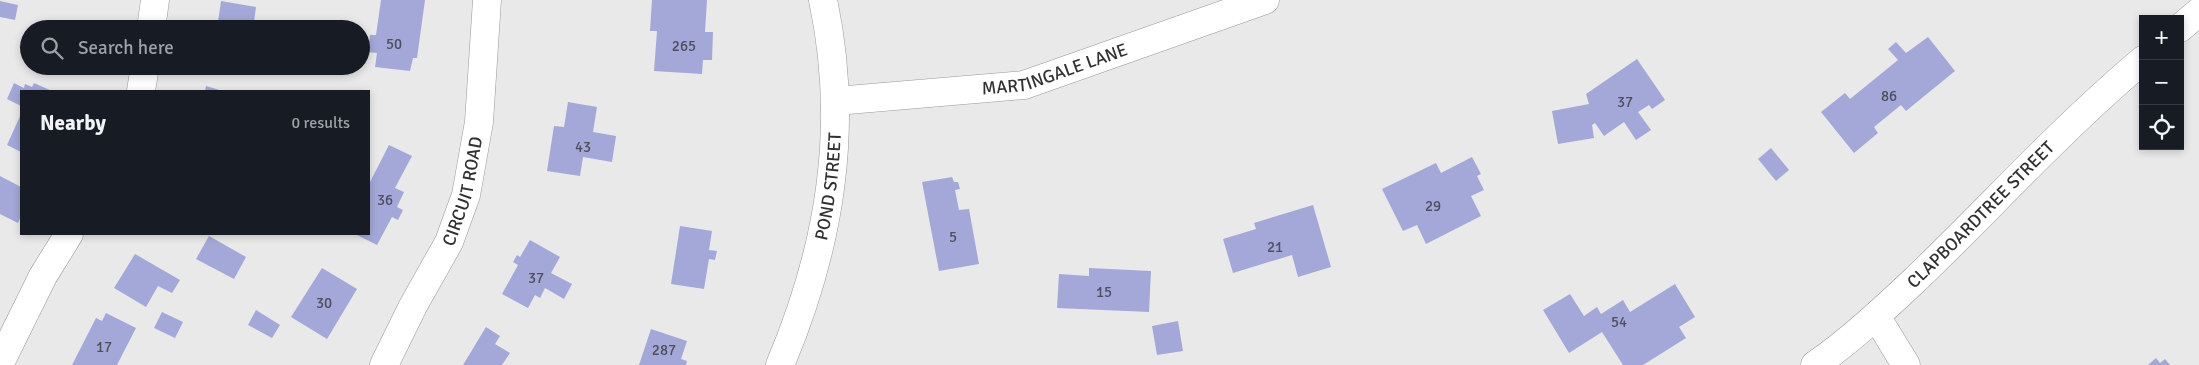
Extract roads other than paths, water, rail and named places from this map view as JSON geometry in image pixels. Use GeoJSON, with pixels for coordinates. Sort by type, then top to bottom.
{"type":"FeatureCollection","features":[{"type":"Feature","properties":{"kind":"street"},"geometry":{"type":"LineString","coordinates":[[152,20],[155,0]]}},
{"type":"Feature","properties":{"kind":"street","name":"CIRCUIT ROAD"},"geometry":{"type":"LineString","coordinates":[[384,365],[413,306],[449,242],[466,195],[479,122],[487,0]]}},
{"type":"Feature","properties":{"kind":"street","name":"POND STREET"},"geometry":{"type":"LineString","coordinates":[[780,365],[796,326],[823,234],[835,144],[836,100],[833,62],[823,0]]}},
{"type":"Feature","properties":{"kind":"street","name":"MARTINGALE LANE"},"geometry":{"type":"LineString","coordinates":[[836,100],[1024,85],[1265,0]]}},
{"type":"Feature","properties":{"kind":"street"},"geometry":{"type":"LineString","coordinates":[[2184,25],[2199,12]]}},
{"type":"Feature","properties":{"kind":"street","name":"CLAPBOARDTREE STREET"},"geometry":{"type":"LineString","coordinates":[[1824,363],[1962,235],[2105,91],[2139,63]]}},
{"type":"Feature","properties":{"kind":"street"},"geometry":{"type":"LineString","coordinates":[[140,90],[143,75]]}},
{"type":"Feature","properties":{"kind":"street"},"geometry":{"type":"LineString","coordinates":[[0,363],[43,276],[68,235]]}},
{"type":"Feature","properties":{"kind":"street"},"geometry":{"type":"LineString","coordinates":[[1876,316],[1906,365]]}}]}
